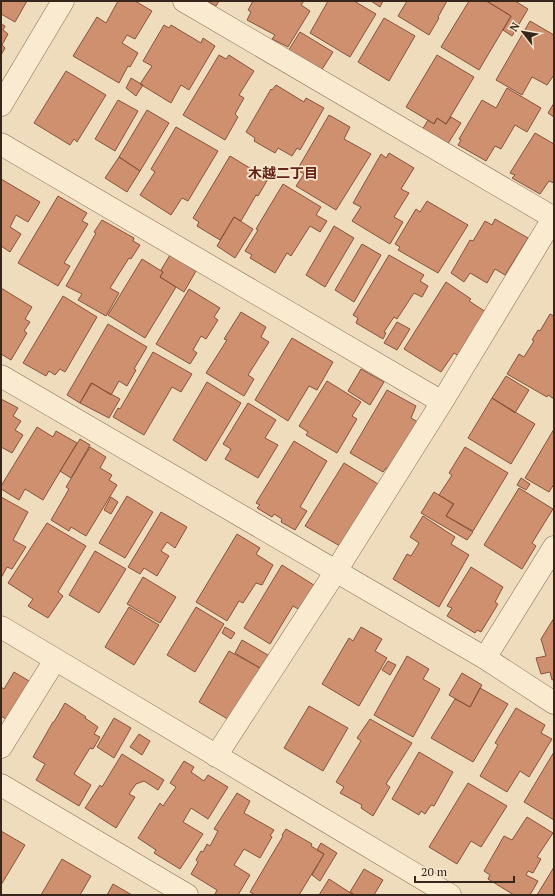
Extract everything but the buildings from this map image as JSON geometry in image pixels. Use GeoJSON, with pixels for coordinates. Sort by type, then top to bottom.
{"type":"FeatureCollection","features":[{"type":"Feature","properties":{"kind":"street"},"geometry":{"type":"LineString","coordinates":[[1,104],[63,1]]}},
{"type":"Feature","properties":{"kind":"street"},"geometry":{"type":"LineString","coordinates":[[184,1],[554,218],[442,402],[336,571],[216,756]]}},
{"type":"Feature","properties":{"kind":"street"},"geometry":{"type":"LineString","coordinates":[[1,144],[442,402]]}},
{"type":"Feature","properties":{"kind":"street"},"geometry":{"type":"LineString","coordinates":[[1,376],[485,658],[554,703]]}},
{"type":"Feature","properties":{"kind":"street"},"geometry":{"type":"LineString","coordinates":[[485,658],[554,547]]}},
{"type":"Feature","properties":{"kind":"street"},"geometry":{"type":"LineString","coordinates":[[1,627],[450,895]]}},
{"type":"Feature","properties":{"kind":"street"},"geometry":{"type":"LineString","coordinates":[[1,747],[55,660]]}},
{"type":"Feature","properties":{"kind":"street"},"geometry":{"type":"LineString","coordinates":[[1,785],[187,895]]}},
{"type":"Feature","properties":{"kind":"district","name":"木越二丁目"},"geometry":{"type":"Point","coordinates":[283,173]}}]}
